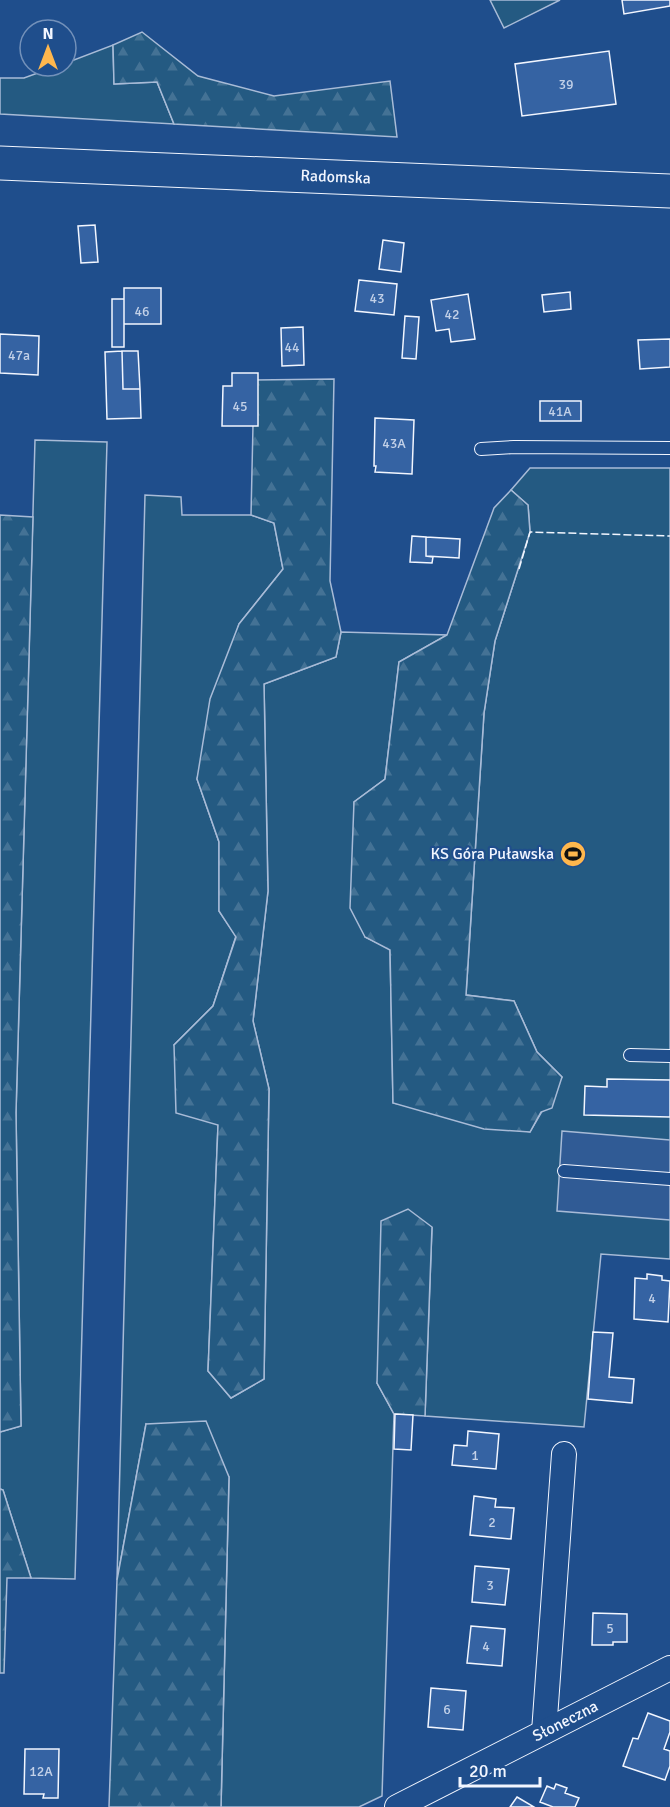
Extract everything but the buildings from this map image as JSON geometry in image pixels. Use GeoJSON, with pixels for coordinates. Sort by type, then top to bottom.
{"type":"FeatureCollection","features":[{"type":"Feature","properties":{"kind":"main road","name":"Radomska"},"geometry":{"type":"LineString","coordinates":[[0,163],[670,191]]}},
{"type":"Feature","properties":{"kind":"street"},"geometry":{"type":"LineString","coordinates":[[544,1732],[564,1454]]}},
{"type":"Feature","properties":{"kind":"street","name":"Słoneczna"},"geometry":{"type":"LineString","coordinates":[[397,1807],[670,1668]]}},
{"type":"Feature","properties":{"kind":"lane"},"geometry":{"type":"LineString","coordinates":[[481,449],[514,447],[670,448]]}},
{"type":"Feature","properties":{"kind":"lane"},"geometry":{"type":"LineString","coordinates":[[630,1055],[670,1056]]}},
{"type":"Feature","properties":{"kind":"lane"},"geometry":{"type":"LineString","coordinates":[[564,1171],[670,1179]]}},
{"type":"Feature","properties":{"kind":"green space"},"geometry":{"type":"Polygon","coordinates":[[[490,0],[560,0],[504,28],[490,0]]]}},
{"type":"Feature","properties":{"kind":"green space"},"geometry":{"type":"Polygon","coordinates":[[[142,32],[198,76],[274,96],[390,81],[397,137],[174,124],[157,82],[114,84],[113,45],[142,32]]]}},
{"type":"Feature","properties":{"kind":"green space"},"geometry":{"type":"Polygon","coordinates":[[[113,45],[114,84],[157,82],[174,124],[0,114],[0,78],[78,78],[78,58],[113,45]]]}},
{"type":"Feature","properties":{"kind":"green space"},"geometry":{"type":"Polygon","coordinates":[[[334,379],[330,581],[341,632],[336,657],[264,684],[268,891],[253,1021],[269,1089],[264,1379],[231,1398],[208,1371],[218,1125],[176,1113],[174,1045],[213,1006],[236,937],[219,911],[219,842],[197,779],[210,699],[239,624],[283,569],[274,523],[251,515],[254,380],[334,379]]]}},
{"type":"Feature","properties":{"kind":"green space"},"geometry":{"type":"Polygon","coordinates":[[[35,440],[107,442],[75,1579],[31,1578],[3,1490],[0,1489],[0,1432],[21,1426],[16,1113],[35,440]]]}},
{"type":"Feature","properties":{"kind":"green space"},"geometry":{"type":"Polygon","coordinates":[[[530,468],[670,468],[670,1259],[601,1254],[584,1427],[425,1416],[432,1227],[377,1383],[394,1414],[382,1796],[359,1807],[221,1807],[229,1477],[146,1424],[117,1580],[145,495],[181,497],[182,515],[251,515],[274,523],[283,569],[239,624],[197,779],[219,842],[219,911],[236,936],[213,1006],[174,1045],[218,1125],[208,1371],[231,1398],[264,1379],[269,1089],[253,1021],[268,891],[264,684],[336,657],[341,632],[447,635],[399,662],[385,779],[354,802],[365,937],[390,949],[393,1103],[530,1132],[562,1077],[537,1052],[514,1001],[466,995],[484,713],[495,641],[530,532],[528,505],[511,490],[530,468]]]}},
{"type":"Feature","properties":{"kind":"green space"},"geometry":{"type":"Polygon","coordinates":[[[511,490],[528,505],[530,532],[495,641],[484,713],[466,995],[514,1001],[537,1052],[562,1077],[552,1108],[541,1112],[530,1132],[484,1129],[393,1103],[390,950],[365,937],[350,908],[354,802],[385,779],[399,662],[447,635],[494,508],[511,490]]]}},
{"type":"Feature","properties":{"kind":"green space"},"geometry":{"type":"Polygon","coordinates":[[[0,515],[33,517],[16,1113],[21,1426],[0,1432],[0,515]]]}},
{"type":"Feature","properties":{"kind":"green space"},"geometry":{"type":"Polygon","coordinates":[[[408,1209],[432,1227],[425,1416],[394,1414],[377,1383],[381,1221],[408,1209]]]}},
{"type":"Feature","properties":{"kind":"green space"},"geometry":{"type":"Polygon","coordinates":[[[206,1421],[229,1477],[221,1807],[109,1807],[117,1580],[146,1424],[206,1421]]]}},
{"type":"Feature","properties":{"kind":"green space"},"geometry":{"type":"Polygon","coordinates":[[[0,1489],[3,1490],[31,1578],[7,1578],[4,1673],[0,1673],[0,1489]]]}},
{"type":"Feature","properties":{"kind":"shaded area"},"geometry":{"type":"Polygon","coordinates":[[[562,1131],[670,1140],[670,1220],[557,1211],[562,1131]]]}},
{"type":"Feature","properties":{"kind":"fence"},"geometry":{"type":"LineString","coordinates":[[519,569],[530,532],[670,536]]}},
{"type":"Feature","properties":{"kind":"place","name":"KS Góra Puławska"},"geometry":{"type":"Point","coordinates":[573,854]}}]}
